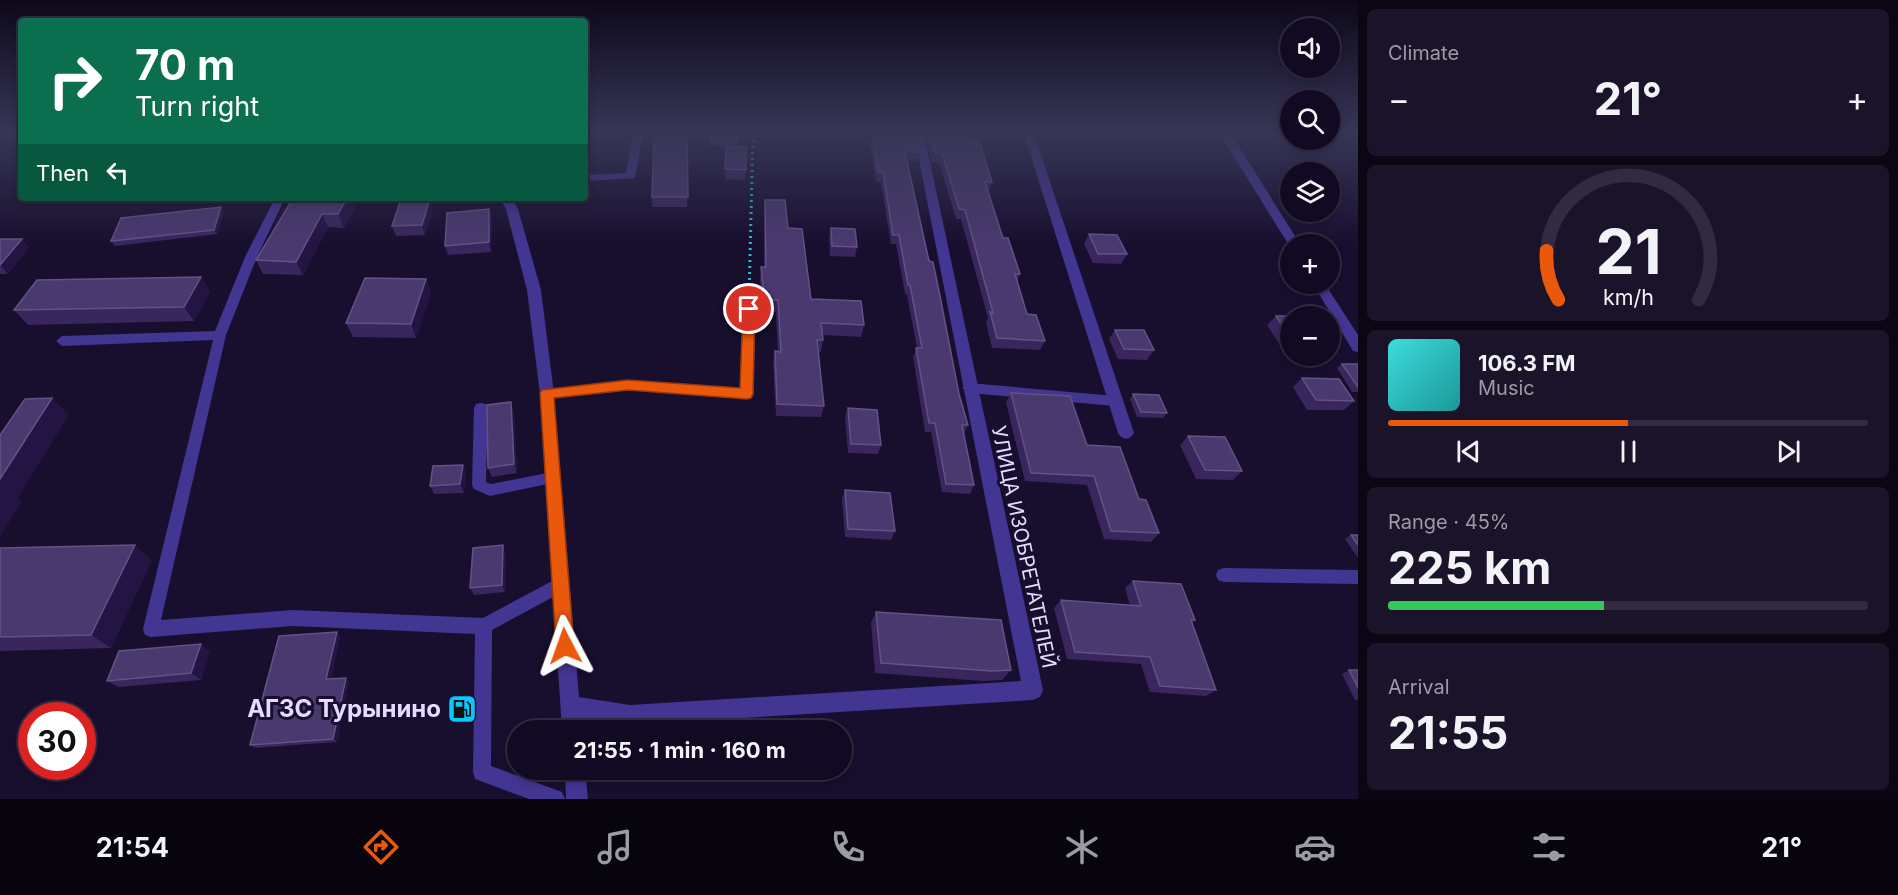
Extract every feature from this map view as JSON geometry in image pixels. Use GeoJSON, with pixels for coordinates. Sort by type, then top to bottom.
{"type":"FeatureCollection","features":[{"type":"Feature","properties":{"kind":"street","name":"УЛИЦА ИЗОБРЕТАТЕЛЕЙ"},"geometry":{"type":"LineString","coordinates":[[570,706],[630,715],[1033,690],[969,388],[926,171]]}},
{"type":"Feature","properties":{"kind":"street"},"geometry":{"type":"LineString","coordinates":[[1041,171],[1126,433]]}},
{"type":"Feature","properties":{"kind":"street"},"geometry":{"type":"LineString","coordinates":[[1248,171],[1288,234]]}},
{"type":"Feature","properties":{"kind":"street"},"geometry":{"type":"LineString","coordinates":[[508,201],[512,209],[534,290],[547,393],[571,720]]}},
{"type":"Feature","properties":{"kind":"street"},"geometry":{"type":"LineString","coordinates":[[1324,294],[1358,347]]}},
{"type":"Feature","properties":{"kind":"street"},"geometry":{"type":"LineString","coordinates":[[575,780],[577,799]]}},
{"type":"Feature","properties":{"kind":"lane"},"geometry":{"type":"LineString","coordinates":[[588,178],[631,176],[632,171]]}},
{"type":"Feature","properties":{"kind":"lane"},"geometry":{"type":"LineString","coordinates":[[279,201],[251,257],[220,335],[151,629],[293,618],[484,626],[560,585]]}},
{"type":"Feature","properties":{"kind":"lane"},"geometry":{"type":"LineString","coordinates":[[547,393],[628,385],[747,394],[749,309]]}},
{"type":"Feature","properties":{"kind":"lane"},"geometry":{"type":"LineString","coordinates":[[62,341],[220,335]]}},
{"type":"Feature","properties":{"kind":"lane"},"geometry":{"type":"LineString","coordinates":[[969,388],[1115,401]]}},
{"type":"Feature","properties":{"kind":"lane"},"geometry":{"type":"LineString","coordinates":[[481,408],[479,484],[490,490],[552,478]]}},
{"type":"Feature","properties":{"kind":"lane"},"geometry":{"type":"LineString","coordinates":[[1224,575],[1358,577]]}},
{"type":"Feature","properties":{"kind":"lane"},"geometry":{"type":"LineString","coordinates":[[484,626],[482,772],[555,799]]}},
{"type":"Feature","properties":{"kind":"path"},"geometry":{"type":"LineString","coordinates":[[749,309],[752,171]]}},
{"type":"Feature","properties":{"kind":"building"},"geometry":{"type":"Polygon","coordinates":[[[653,171],[688,171],[688,197],[652,197],[653,171]]]}},
{"type":"Feature","properties":{"kind":"building"},"geometry":{"type":"Polygon","coordinates":[[[909,171],[929,261],[933,262],[959,394],[968,425],[962,425],[974,485],[946,484],[935,423],[929,423],[916,348],[922,348],[910,285],[908,285],[899,235],[893,235],[883,172],[878,172],[909,171]]]}},
{"type":"Feature","properties":{"kind":"building"},"geometry":{"type":"Polygon","coordinates":[[[948,171],[989,171],[992,182],[985,182],[1003,238],[1008,238],[1020,274],[1015,274],[1027,314],[1036,315],[1045,341],[997,338],[990,312],[993,313],[965,210],[959,209],[948,171]]]}},
{"type":"Feature","properties":{"kind":"building"},"geometry":{"type":"Polygon","coordinates":[[[765,200],[785,200],[788,228],[802,229],[811,299],[861,301],[864,325],[821,323],[823,340],[817,340],[824,406],[777,404],[775,351],[781,352],[778,300],[770,300],[770,294],[764,294],[761,267],[766,267],[765,200]]]}},
{"type":"Feature","properties":{"kind":"building"},"geometry":{"type":"Polygon","coordinates":[[[291,201],[345,201],[338,214],[322,214],[296,262],[256,260],[291,201]]]}},
{"type":"Feature","properties":{"kind":"building"},"geometry":{"type":"Polygon","coordinates":[[[400,201],[429,201],[422,225],[392,226],[400,201]]]}},
{"type":"Feature","properties":{"kind":"building"},"geometry":{"type":"Polygon","coordinates":[[[221,207],[214,230],[111,241],[121,218],[221,207]]]}},
{"type":"Feature","properties":{"kind":"building"},"geometry":{"type":"Polygon","coordinates":[[[489,209],[489,242],[445,246],[447,213],[489,209]]]}},
{"type":"Feature","properties":{"kind":"building"},"geometry":{"type":"Polygon","coordinates":[[[831,228],[855,229],[857,247],[832,246],[831,228]]]}},
{"type":"Feature","properties":{"kind":"building"},"geometry":{"type":"Polygon","coordinates":[[[1089,234],[1117,235],[1127,254],[1098,254],[1089,234]]]}},
{"type":"Feature","properties":{"kind":"building"},"geometry":{"type":"Polygon","coordinates":[[[0,239],[22,239],[0,265],[0,239]]]}},
{"type":"Feature","properties":{"kind":"building"},"geometry":{"type":"Polygon","coordinates":[[[201,277],[184,307],[14,310],[37,280],[201,277]]]}},
{"type":"Feature","properties":{"kind":"building"},"geometry":{"type":"Polygon","coordinates":[[[365,278],[426,279],[411,324],[346,323],[365,278]]]}},
{"type":"Feature","properties":{"kind":"building"},"geometry":{"type":"Polygon","coordinates":[[[1115,330],[1144,330],[1154,350],[1124,349],[1115,330]]]}},
{"type":"Feature","properties":{"kind":"building"},"geometry":{"type":"Polygon","coordinates":[[[1342,364],[1358,364],[1358,387],[1342,364]]]}},
{"type":"Feature","properties":{"kind":"building"},"geometry":{"type":"Polygon","coordinates":[[[1302,378],[1339,379],[1354,401],[1316,400],[1302,378]]]}},
{"type":"Feature","properties":{"kind":"building"},"geometry":{"type":"Polygon","coordinates":[[[1011,393],[1070,396],[1087,445],[1120,447],[1139,499],[1146,500],[1159,533],[1111,531],[1094,476],[1031,473],[1011,393]]]}},
{"type":"Feature","properties":{"kind":"building"},"geometry":{"type":"Polygon","coordinates":[[[1133,394],[1159,395],[1167,413],[1141,412],[1133,394]]]}},
{"type":"Feature","properties":{"kind":"building"},"geometry":{"type":"Polygon","coordinates":[[[52,398],[0,479],[0,435],[25,399],[52,398]]]}},
{"type":"Feature","properties":{"kind":"building"},"geometry":{"type":"Polygon","coordinates":[[[511,402],[514,464],[488,468],[487,405],[511,402]]]}},
{"type":"Feature","properties":{"kind":"building"},"geometry":{"type":"Polygon","coordinates":[[[848,408],[877,410],[881,445],[851,444],[848,408]]]}},
{"type":"Feature","properties":{"kind":"building"},"geometry":{"type":"Polygon","coordinates":[[[1188,436],[1225,437],[1242,471],[1205,470],[1188,436]]]}},
{"type":"Feature","properties":{"kind":"building"},"geometry":{"type":"Polygon","coordinates":[[[463,465],[460,484],[430,486],[433,466],[463,465]]]}},
{"type":"Feature","properties":{"kind":"building"},"geometry":{"type":"Polygon","coordinates":[[[845,490],[890,493],[895,531],[848,529],[845,490]]]}},
{"type":"Feature","properties":{"kind":"building"},"geometry":{"type":"Polygon","coordinates":[[[1351,535],[1358,535],[1358,545],[1351,535]]]}},
{"type":"Feature","properties":{"kind":"building"},"geometry":{"type":"Polygon","coordinates":[[[135,545],[91,635],[0,637],[0,548],[135,545]]]}},
{"type":"Feature","properties":{"kind":"building"},"geometry":{"type":"Polygon","coordinates":[[[503,545],[502,585],[470,588],[473,548],[503,545]]]}},
{"type":"Feature","properties":{"kind":"building"},"geometry":{"type":"Polygon","coordinates":[[[1133,581],[1181,584],[1195,620],[1191,620],[1216,690],[1160,686],[1150,657],[1075,652],[1061,600],[1141,606],[1133,581]]]}},
{"type":"Feature","properties":{"kind":"building"},"geometry":{"type":"Polygon","coordinates":[[[876,612],[1001,620],[1011,670],[992,671],[881,663],[876,612]]]}},
{"type":"Feature","properties":{"kind":"building"},"geometry":{"type":"Polygon","coordinates":[[[337,632],[326,679],[346,678],[333,739],[250,745],[279,636],[337,632]]]}},
{"type":"Feature","properties":{"kind":"building"},"geometry":{"type":"Polygon","coordinates":[[[201,644],[191,673],[107,681],[119,651],[201,644]]]}},
{"type":"Feature","properties":{"kind":"building"},"geometry":{"type":"Polygon","coordinates":[[[1349,670],[1358,670],[1358,688],[1349,670]]]}},
{"type":"Feature","properties":{"kind":"place","name":"АГЗС Турынино"},"geometry":{"type":"Point","coordinates":[462,709]}},
{"type":"Feature","properties":{"kind":"route"},"geometry":{"type":"LineString","coordinates":[[565,646],[548,436],[547,393],[628,385],[747,394],[749,309]]}}]}
